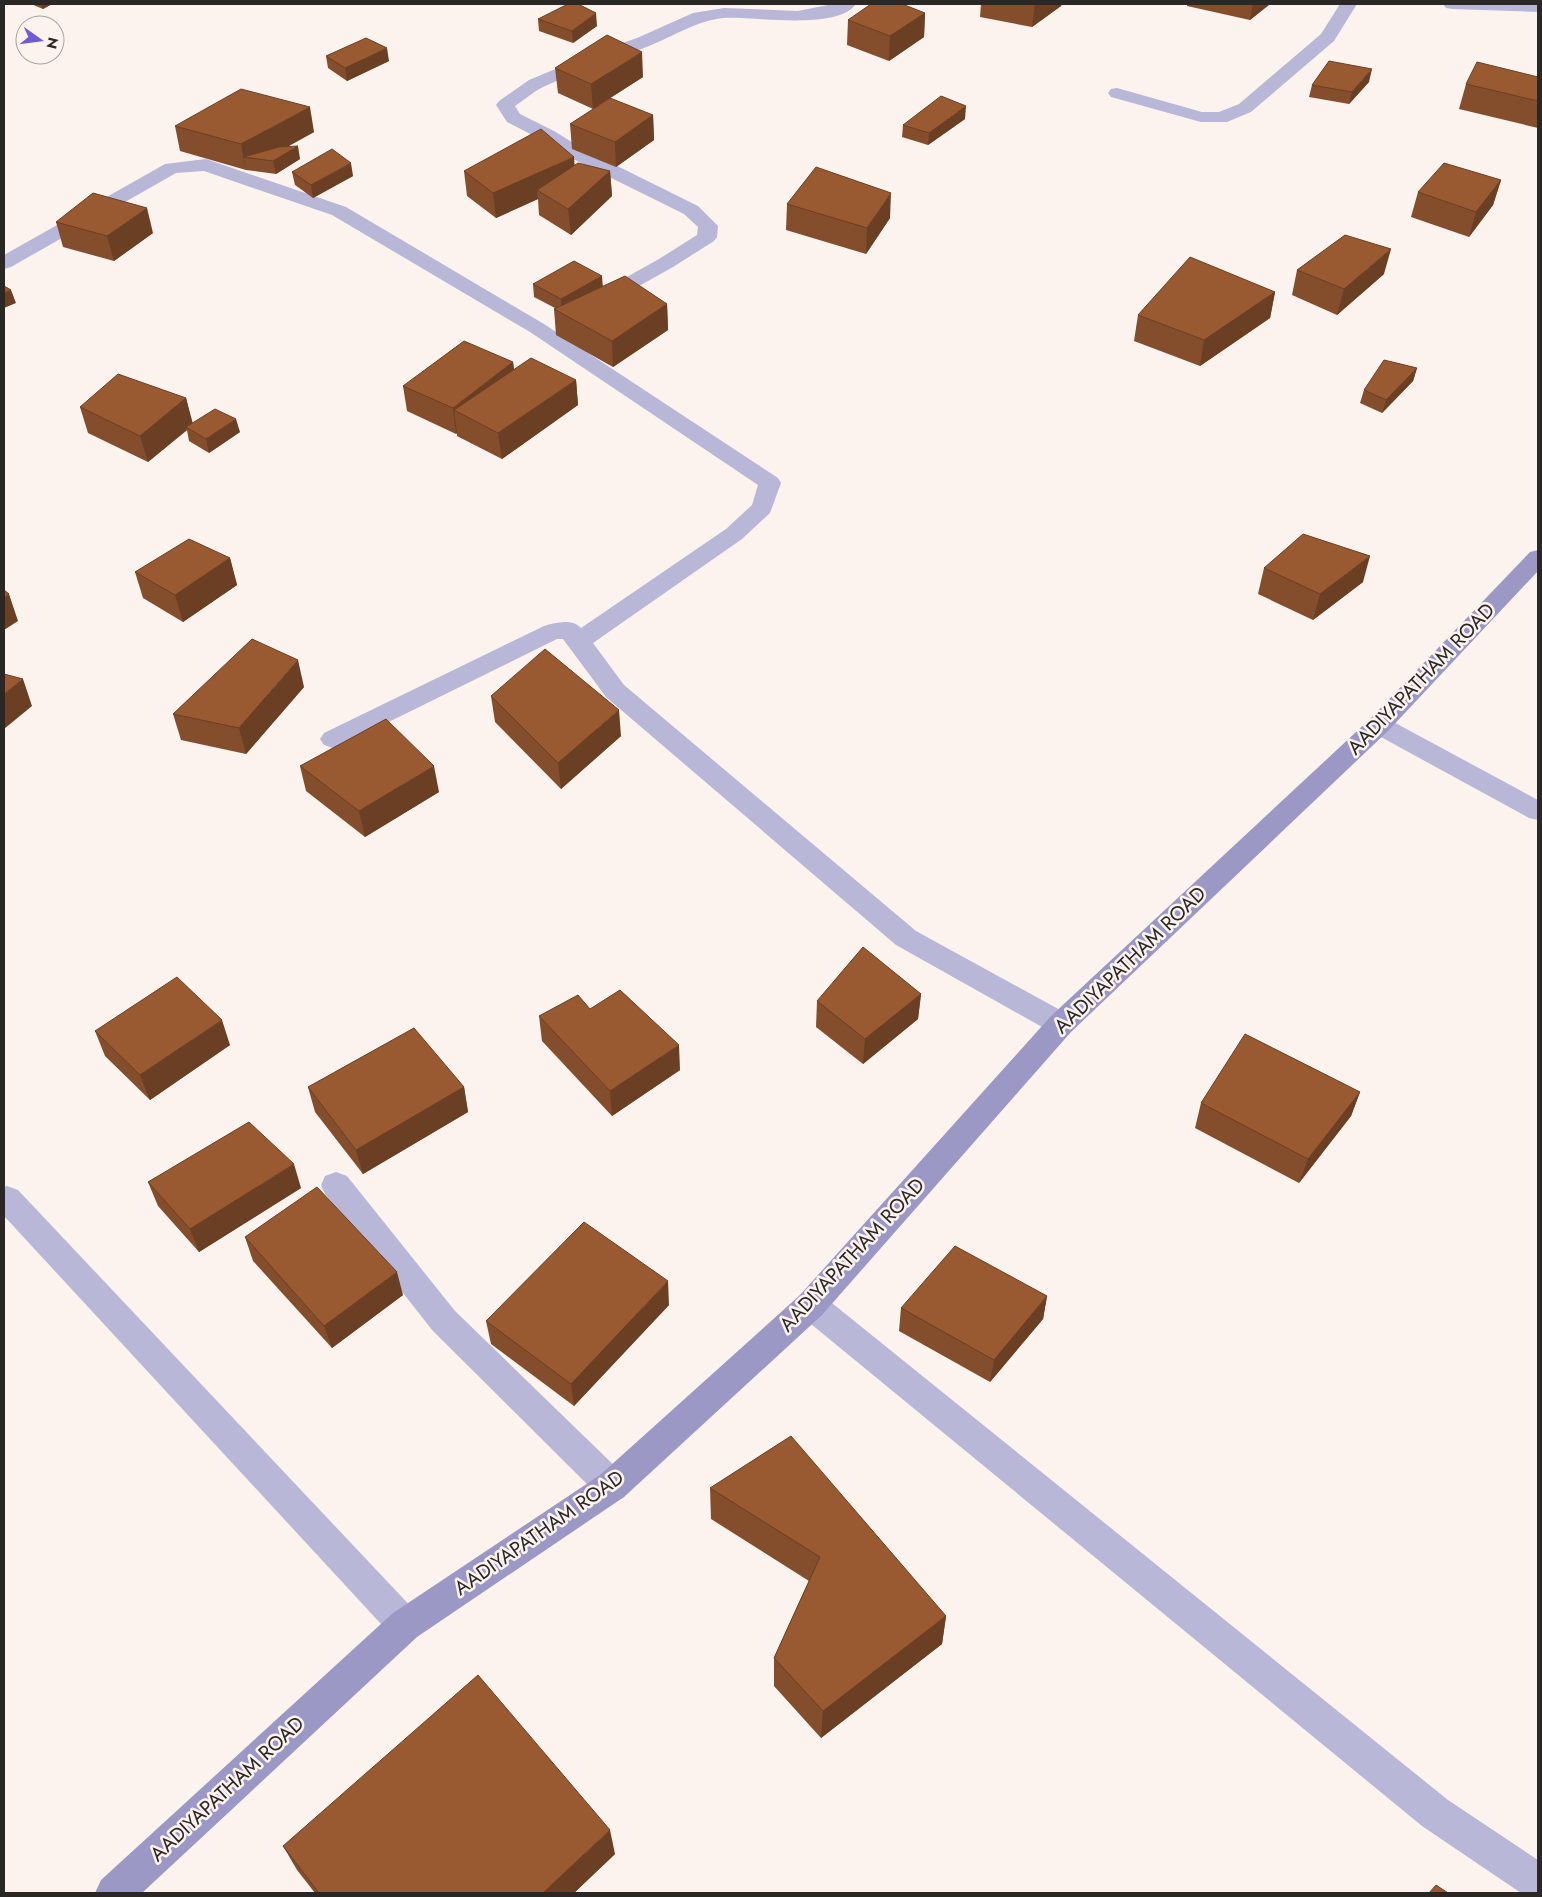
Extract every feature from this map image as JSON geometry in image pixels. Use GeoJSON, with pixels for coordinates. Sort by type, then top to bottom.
{"type":"FeatureCollection","features":[{"type":"Feature","properties":{"kind":"street"},"geometry":{"type":"LineString","coordinates":[[582,308],[608,296],[707,237],[708,226],[691,210],[578,154],[547,135],[513,118],[505,105],[535,84],[605,55],[643,42],[699,16],[724,13],[798,16],[831,11],[847,4]]}},
{"type":"Feature","properties":{"kind":"street"},"geometry":{"type":"LineString","coordinates":[[1118,93],[1201,118],[1221,118],[1246,108],[1328,37],[1348,4]]}},
{"type":"Feature","properties":{"kind":"street"},"geometry":{"type":"LineString","coordinates":[[1452,4],[1538,7]]}},
{"type":"Feature","properties":{"kind":"street"},"geometry":{"type":"LineString","coordinates":[[4,263],[172,168],[206,165],[339,210],[546,324],[770,483],[762,508],[734,534],[579,641]]}},
{"type":"Feature","properties":{"kind":"street","name":"AADIYAPATHAM ROAD"},"geometry":{"type":"LineString","coordinates":[[114,1893],[405,1625],[612,1486],[811,1305],[1060,1024],[1379,725],[1538,557]]}},
{"type":"Feature","properties":{"kind":"street"},"geometry":{"type":"LineString","coordinates":[[333,739],[552,632],[569,630],[615,691],[906,938],[1060,1024]]}},
{"type":"Feature","properties":{"kind":"street"},"geometry":{"type":"LineString","coordinates":[[1379,725],[1538,811]]}},
{"type":"Feature","properties":{"kind":"street"},"geometry":{"type":"LineString","coordinates":[[336,1185],[444,1320],[612,1486]]}},
{"type":"Feature","properties":{"kind":"street"},"geometry":{"type":"LineString","coordinates":[[7,1199],[405,1625]]}},
{"type":"Feature","properties":{"kind":"street"},"geometry":{"type":"LineString","coordinates":[[811,1305],[1435,1813],[1538,1882]]}},
{"type":"Feature","properties":{"kind":"building"},"geometry":{"type":"Polygon","coordinates":[[[568,4],[578,4],[596,13],[572,31],[538,19],[568,4]]]}},
{"type":"Feature","properties":{"kind":"building"},"geometry":{"type":"Polygon","coordinates":[[[871,4],[902,4],[925,13],[890,36],[848,20],[871,4]]]}},
{"type":"Feature","properties":{"kind":"building"},"geometry":{"type":"Polygon","coordinates":[[[607,35],[642,52],[591,84],[555,68],[607,35]]]}},
{"type":"Feature","properties":{"kind":"building"},"geometry":{"type":"Polygon","coordinates":[[[366,38],[387,48],[345,68],[326,56],[366,38]]]}},
{"type":"Feature","properties":{"kind":"building"},"geometry":{"type":"Polygon","coordinates":[[[1329,61],[1372,69],[1352,92],[1312,85],[1329,61]]]}},
{"type":"Feature","properties":{"kind":"building"},"geometry":{"type":"Polygon","coordinates":[[[1477,62],[1538,77],[1538,101],[1466,84],[1477,62]]]}},
{"type":"Feature","properties":{"kind":"building"},"geometry":{"type":"Polygon","coordinates":[[[241,89],[310,107],[241,144],[175,126],[241,89]]]}},
{"type":"Feature","properties":{"kind":"building"},"geometry":{"type":"Polygon","coordinates":[[[941,96],[966,106],[929,133],[903,125],[941,96]]]}},
{"type":"Feature","properties":{"kind":"building"},"geometry":{"type":"Polygon","coordinates":[[[610,98],[653,115],[615,142],[570,124],[610,98]]]}},
{"type":"Feature","properties":{"kind":"building"},"geometry":{"type":"Polygon","coordinates":[[[541,129],[574,157],[493,193],[464,171],[541,129]]]}},
{"type":"Feature","properties":{"kind":"building"},"geometry":{"type":"Polygon","coordinates":[[[298,146],[273,161],[243,157],[279,147],[298,146]]]}},
{"type":"Feature","properties":{"kind":"building"},"geometry":{"type":"Polygon","coordinates":[[[332,149],[351,163],[311,185],[292,172],[332,149]]]}},
{"type":"Feature","properties":{"kind":"building"},"geometry":{"type":"Polygon","coordinates":[[[578,163],[610,171],[568,209],[537,190],[578,163]]]}},
{"type":"Feature","properties":{"kind":"building"},"geometry":{"type":"Polygon","coordinates":[[[1444,163],[1501,180],[1476,212],[1418,192],[1444,163]]]}},
{"type":"Feature","properties":{"kind":"building"},"geometry":{"type":"Polygon","coordinates":[[[816,167],[891,193],[867,228],[787,204],[816,167]]]}},
{"type":"Feature","properties":{"kind":"building"},"geometry":{"type":"Polygon","coordinates":[[[93,193],[147,208],[107,236],[56,222],[93,193]]]}},
{"type":"Feature","properties":{"kind":"building"},"geometry":{"type":"Polygon","coordinates":[[[1345,235],[1391,249],[1344,289],[1297,270],[1345,235]]]}},
{"type":"Feature","properties":{"kind":"building"},"geometry":{"type":"Polygon","coordinates":[[[1190,257],[1275,292],[1204,340],[1138,315],[1190,257]]]}},
{"type":"Feature","properties":{"kind":"building"},"geometry":{"type":"Polygon","coordinates":[[[574,261],[602,276],[561,299],[533,284],[574,261]]]}},
{"type":"Feature","properties":{"kind":"building"},"geometry":{"type":"Polygon","coordinates":[[[625,276],[667,304],[612,341],[554,309],[625,276]]]}},
{"type":"Feature","properties":{"kind":"building"},"geometry":{"type":"Polygon","coordinates":[[[4,286],[11,290],[4,293],[4,286]]]}},
{"type":"Feature","properties":{"kind":"building"},"geometry":{"type":"Polygon","coordinates":[[[464,341],[513,362],[453,408],[403,386],[464,341]]]}},
{"type":"Feature","properties":{"kind":"building"},"geometry":{"type":"Polygon","coordinates":[[[531,358],[576,380],[498,433],[454,410],[531,358]]]}},
{"type":"Feature","properties":{"kind":"building"},"geometry":{"type":"Polygon","coordinates":[[[1384,360],[1417,368],[1386,400],[1364,390],[1384,360]]]}},
{"type":"Feature","properties":{"kind":"building"},"geometry":{"type":"Polygon","coordinates":[[[118,374],[186,398],[140,436],[80,407],[118,374]]]}},
{"type":"Feature","properties":{"kind":"building"},"geometry":{"type":"Polygon","coordinates":[[[215,409],[236,419],[206,439],[186,427],[215,409]]]}},
{"type":"Feature","properties":{"kind":"building"},"geometry":{"type":"Polygon","coordinates":[[[1303,534],[1370,556],[1320,594],[1264,568],[1303,534]]]}},
{"type":"Feature","properties":{"kind":"building"},"geometry":{"type":"Polygon","coordinates":[[[189,539],[230,558],[175,595],[135,572],[189,539]]]}},
{"type":"Feature","properties":{"kind":"building"},"geometry":{"type":"Polygon","coordinates":[[[4,590],[9,594],[4,598],[4,590]]]}},
{"type":"Feature","properties":{"kind":"building"},"geometry":{"type":"Polygon","coordinates":[[[252,639],[298,660],[239,728],[173,714],[252,639]]]}},
{"type":"Feature","properties":{"kind":"building"},"geometry":{"type":"Polygon","coordinates":[[[545,649],[619,710],[558,763],[491,696],[545,649]]]}},
{"type":"Feature","properties":{"kind":"building"},"geometry":{"type":"Polygon","coordinates":[[[4,674],[23,679],[4,694],[4,674]]]}},
{"type":"Feature","properties":{"kind":"building"},"geometry":{"type":"Polygon","coordinates":[[[386,719],[434,766],[359,811],[300,766],[386,719]]]}},
{"type":"Feature","properties":{"kind":"building"},"geometry":{"type":"Polygon","coordinates":[[[863,947],[921,994],[865,1039],[817,1001],[863,947]]]}},
{"type":"Feature","properties":{"kind":"building"},"geometry":{"type":"Polygon","coordinates":[[[177,977],[222,1020],[140,1075],[95,1031],[177,977]]]}},
{"type":"Feature","properties":{"kind":"building"},"geometry":{"type":"Polygon","coordinates":[[[620,990],[679,1045],[610,1091],[539,1016],[578,995],[590,1009],[620,990]]]}},
{"type":"Feature","properties":{"kind":"building"},"geometry":{"type":"Polygon","coordinates":[[[414,1028],[464,1087],[356,1150],[308,1087],[414,1028]]]}},
{"type":"Feature","properties":{"kind":"building"},"geometry":{"type":"Polygon","coordinates":[[[1245,1034],[1360,1092],[1308,1159],[1201,1103],[1245,1034]]]}},
{"type":"Feature","properties":{"kind":"building"},"geometry":{"type":"Polygon","coordinates":[[[249,1122],[294,1164],[190,1229],[148,1182],[249,1122]]]}},
{"type":"Feature","properties":{"kind":"building"},"geometry":{"type":"Polygon","coordinates":[[[317,1187],[397,1272],[324,1326],[245,1237],[317,1187]]]}},
{"type":"Feature","properties":{"kind":"building"},"geometry":{"type":"Polygon","coordinates":[[[584,1222],[668,1281],[571,1384],[486,1321],[584,1222]]]}},
{"type":"Feature","properties":{"kind":"building"},"geometry":{"type":"Polygon","coordinates":[[[955,1246],[1047,1296],[994,1360],[901,1308],[955,1246]]]}},
{"type":"Feature","properties":{"kind":"building"},"geometry":{"type":"Polygon","coordinates":[[[791,1436],[946,1616],[823,1711],[774,1658],[820,1557],[710,1488],[791,1436]]]}},
{"type":"Feature","properties":{"kind":"building"},"geometry":{"type":"Polygon","coordinates":[[[478,1675],[610,1830],[543,1893],[319,1893],[283,1846],[478,1675]]]}},
{"type":"Feature","properties":{"kind":"building"},"geometry":{"type":"Polygon","coordinates":[[[1436,1885],[1448,1893],[1429,1893],[1436,1885]]]}}]}
